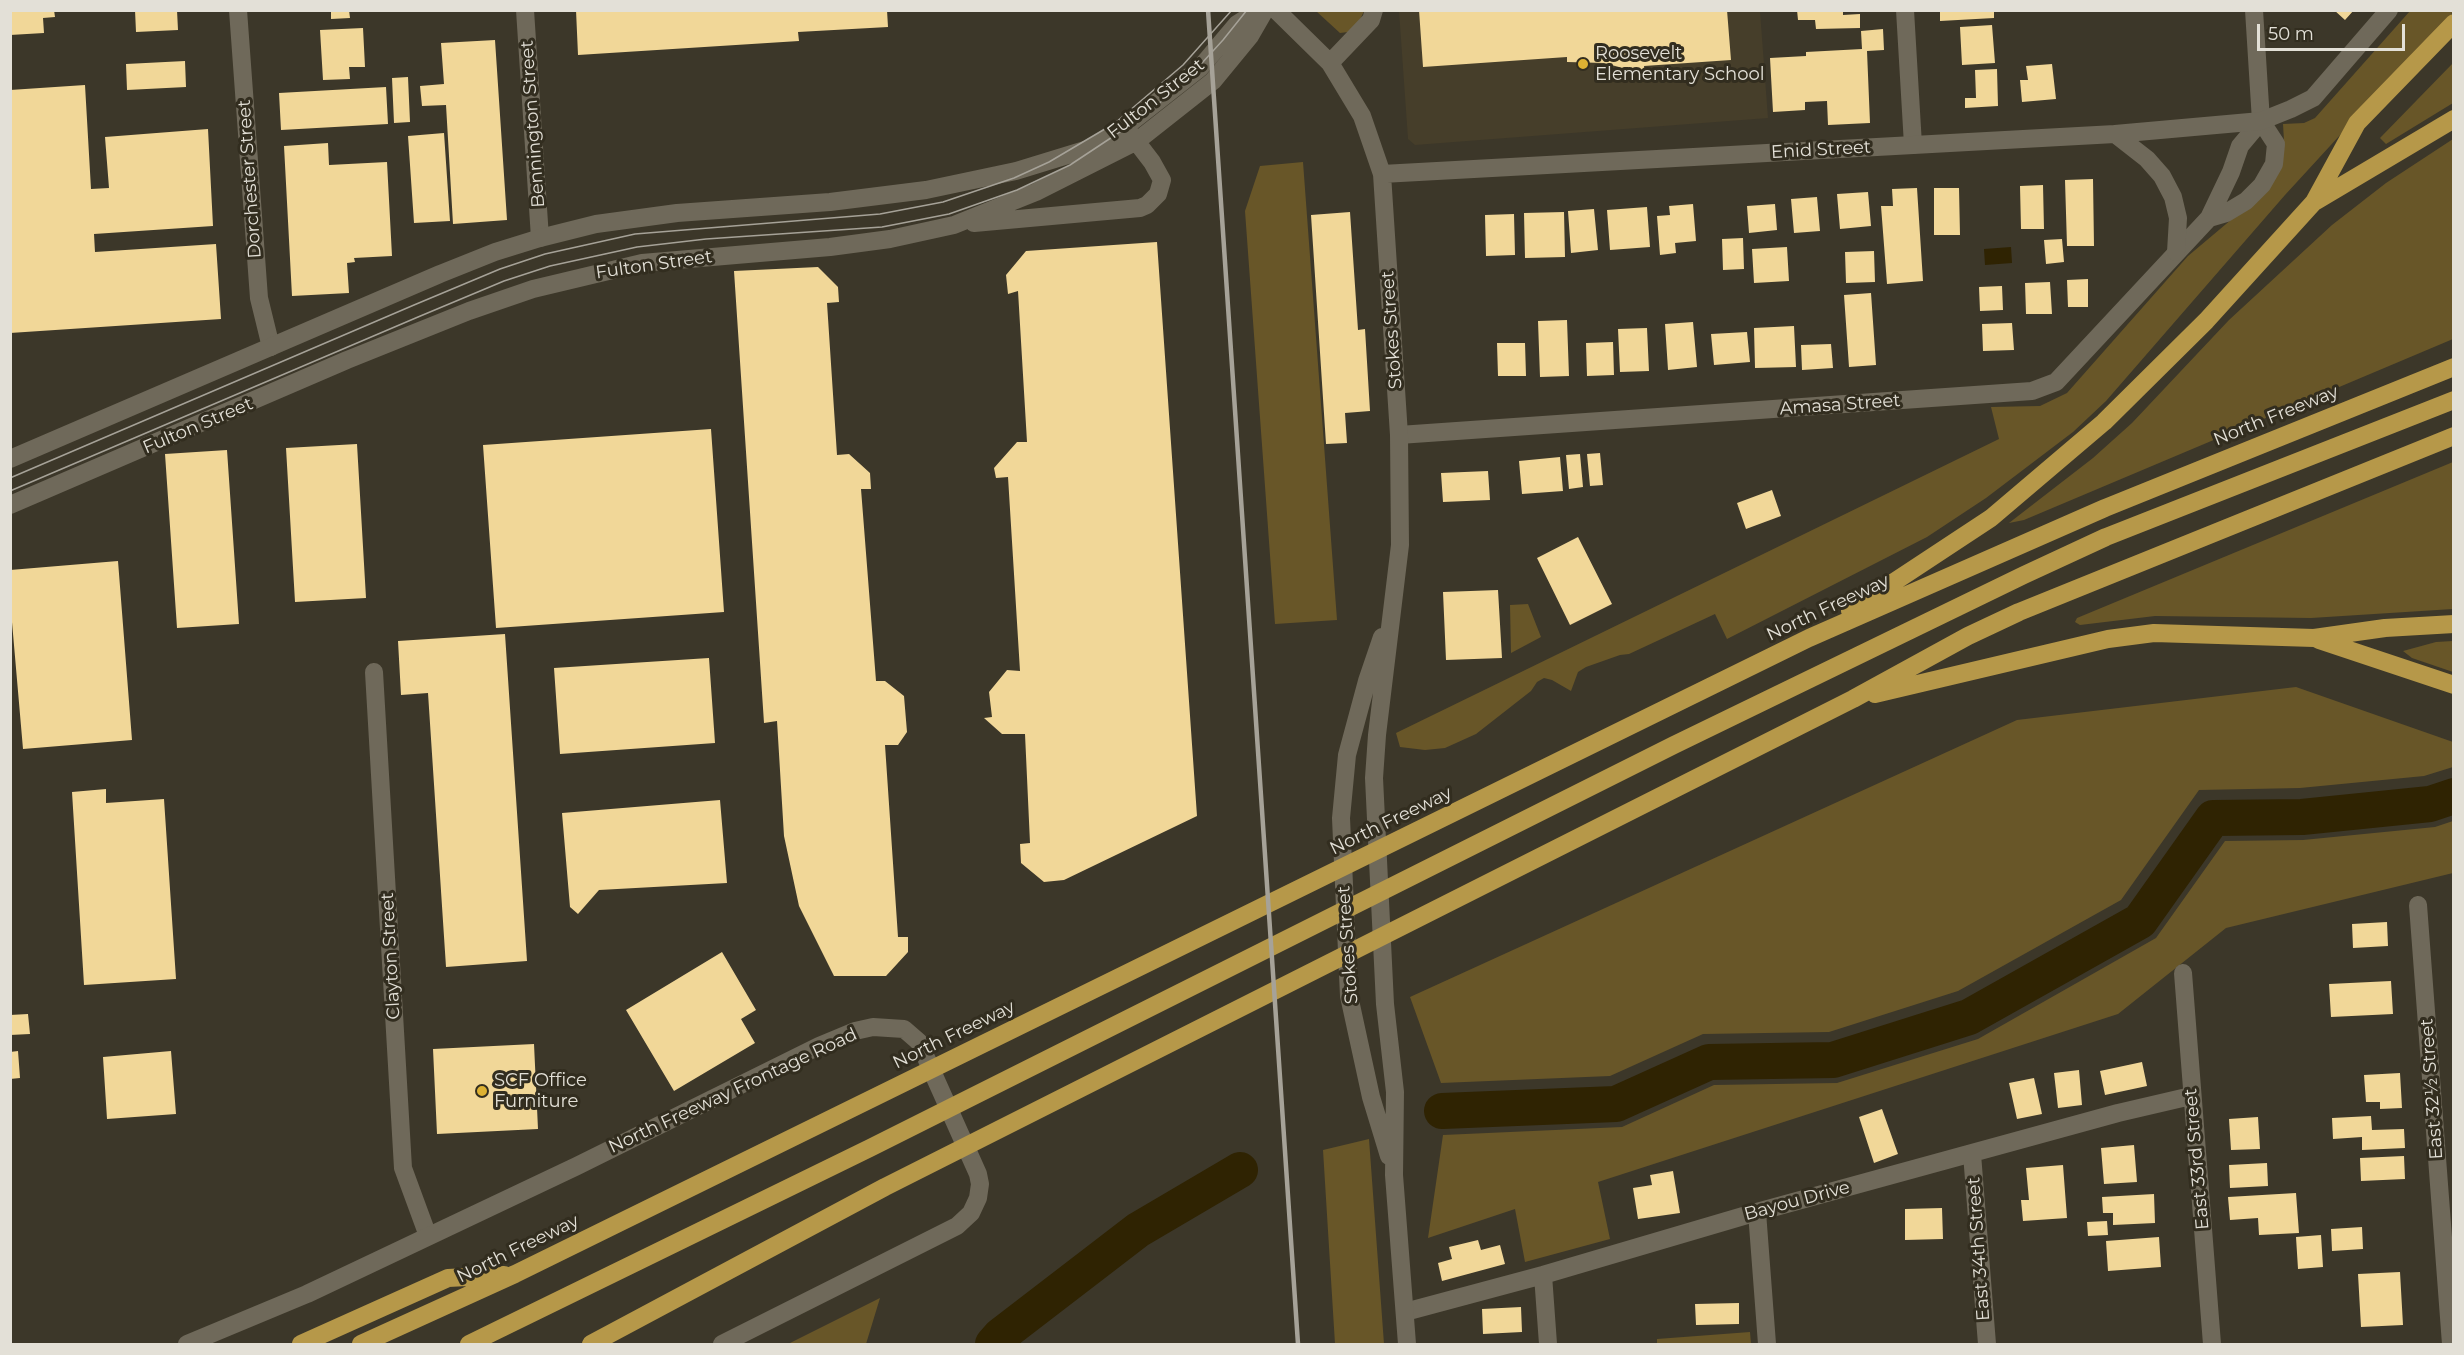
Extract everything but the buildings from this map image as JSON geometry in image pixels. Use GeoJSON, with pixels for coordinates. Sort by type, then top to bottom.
{"type":"FeatureCollection","features":[{"type":"Feature","properties":{"kind":"highway"},"geometry":{"type":"LineString","coordinates":[[1809,638],[1991,518],[2104,422],[2206,321],[2314,202],[2357,123],[2454,23]]}},
{"type":"Feature","properties":{"kind":"highway"},"geometry":{"type":"LineString","coordinates":[[2314,202],[2454,119]]}},
{"type":"Feature","properties":{"kind":"highway","name":"North Freeway"},"geometry":{"type":"LineString","coordinates":[[361,1344],[515,1274],[1809,638],[2105,508],[2454,367]]}},
{"type":"Feature","properties":{"kind":"highway"},"geometry":{"type":"LineString","coordinates":[[469,1344],[870,1148],[1674,745],[2106,537],[2454,400]]}},
{"type":"Feature","properties":{"kind":"highway"},"geometry":{"type":"LineString","coordinates":[[591,1344],[885,1186],[1853,699],[1968,636],[2019,612],[2454,436]]}},
{"type":"Feature","properties":{"kind":"highway"},"geometry":{"type":"LineString","coordinates":[[1853,699],[2108,639],[2154,633],[2314,638],[2385,628],[2454,624]]}},
{"type":"Feature","properties":{"kind":"highway"},"geometry":{"type":"LineString","coordinates":[[2314,638],[2454,685]]}},
{"type":"Feature","properties":{"kind":"highway"},"geometry":{"type":"LineString","coordinates":[[301,1344],[448,1278],[515,1274]]}},
{"type":"Feature","properties":{"kind":"street","name":"Dorchester Street"},"geometry":{"type":"LineString","coordinates":[[238,10],[259,298],[271,347]]}},
{"type":"Feature","properties":{"kind":"street","name":"Bennington Street"},"geometry":{"type":"LineString","coordinates":[[525,10],[540,238]]}},
{"type":"Feature","properties":{"kind":"street","name":"Fulton Street"},"geometry":{"type":"LineString","coordinates":[[10,459],[440,274],[495,252],[540,238],[596,224],[677,213],[830,202],[926,190],[1016,171],[1131,134],[1200,68],[1237,24],[1259,10]]}},
{"type":"Feature","properties":{"kind":"street","name":"Fulton Street"},"geometry":{"type":"LineString","coordinates":[[10,506],[347,360],[469,311],[533,289],[642,263],[830,247],[890,239],[954,225],[1036,192],[1213,81],[1250,36],[1265,10]]}},
{"type":"Feature","properties":{"kind":"street","name":"Stokes Street"},"geometry":{"type":"LineString","coordinates":[[1276,10],[1330,63],[1362,116],[1382,174],[1399,435],[1400,545],[1374,778],[1386,1004],[1395,1092],[1395,1175],[1407,1344]]}},
{"type":"Feature","properties":{"kind":"street"},"geometry":{"type":"LineString","coordinates":[[1330,63],[1371,20],[1374,10]]}},
{"type":"Feature","properties":{"kind":"street"},"geometry":{"type":"LineString","coordinates":[[1905,10],[1913,145]]}},
{"type":"Feature","properties":{"kind":"street"},"geometry":{"type":"LineString","coordinates":[[2254,10],[2261,120]]}},
{"type":"Feature","properties":{"kind":"street","name":"Enid Street"},"geometry":{"type":"LineString","coordinates":[[1382,174],[2115,134],[2261,120],[2291,110],[2313,98],[2389,10]]}},
{"type":"Feature","properties":{"kind":"street","name":"Amasa Street"},"geometry":{"type":"LineString","coordinates":[[1399,435],[2032,391],[2056,382],[2210,218],[2240,146],[2261,120],[2276,144],[2274,164],[2262,185],[2246,201],[2226,213],[2210,218]]}},
{"type":"Feature","properties":{"kind":"street"},"geometry":{"type":"LineString","coordinates":[[954,225],[1140,208],[1147,205],[1158,194],[1162,180],[1131,134]]}},
{"type":"Feature","properties":{"kind":"street"},"geometry":{"type":"LineString","coordinates":[[2115,134],[2147,159],[2162,176],[2174,197],[2178,218],[2176,252]]}},
{"type":"Feature","properties":{"kind":"street","name":"Stokes Street"},"geometry":{"type":"LineString","coordinates":[[1392,609],[1367,681],[1347,755],[1341,818],[1350,996],[1371,1097],[1395,1175]]}},
{"type":"Feature","properties":{"kind":"street","name":"Clayton Street"},"geometry":{"type":"LineString","coordinates":[[374,672],[404,1168],[428,1236]]}},
{"type":"Feature","properties":{"kind":"street","name":"East 32½ Street"},"geometry":{"type":"LineString","coordinates":[[2418,905],[2451,1344]]}},
{"type":"Feature","properties":{"kind":"street","name":"East 33rd Street"},"geometry":{"type":"LineString","coordinates":[[2182,973],[2212,1344]]}},
{"type":"Feature","properties":{"kind":"street","name":"North Freeway Frontage Road"},"geometry":{"type":"LineString","coordinates":[[188,1344],[307,1294],[577,1166],[819,1046],[855,1031],[873,1027],[904,1029],[919,1042],[978,1174],[979,1191],[971,1213],[957,1226],[722,1344]]}},
{"type":"Feature","properties":{"kind":"street","name":"Bayou Drive"},"geometry":{"type":"LineString","coordinates":[[1405,1311],[1543,1275],[1757,1212],[2118,1113],[2191,1096]]}},
{"type":"Feature","properties":{"kind":"street","name":"East 34th Street"},"geometry":{"type":"LineString","coordinates":[[1972,1154],[1987,1344]]}},
{"type":"Feature","properties":{"kind":"street"},"geometry":{"type":"LineString","coordinates":[[1757,1212],[1767,1344]]}},
{"type":"Feature","properties":{"kind":"street"},"geometry":{"type":"LineString","coordinates":[[1543,1275],[1548,1344]]}},
{"type":"Feature","properties":{"kind":"shaded area"},"geometry":{"type":"Polygon","coordinates":[[[1316,11],[1364,11],[1358,24],[1348,32],[1340,33],[1316,11]]]}},
{"type":"Feature","properties":{"kind":"shaded area","name":"Roosevelt Elementary School"},"geometry":{"type":"Polygon","coordinates":[[[1399,11],[1760,11],[1768,118],[1415,145],[1408,139],[1399,11]]]}},
{"type":"Feature","properties":{"kind":"shaded area"},"geometry":{"type":"Polygon","coordinates":[[[2410,11],[2453,12],[2285,195],[2106,401],[2073,432],[1986,498],[1927,537],[1727,639],[1715,614],[1629,654],[1586,667],[1578,672],[1571,691],[1544,678],[1476,734],[1445,748],[1425,750],[1400,747],[1396,733],[1999,439],[1991,407],[2040,406],[2067,393],[2188,256],[2232,219],[2284,141],[2283,124],[2304,123],[2315,118],[2410,11]]]}},
{"type":"Feature","properties":{"kind":"shaded area"},"geometry":{"type":"Polygon","coordinates":[[[2453,63],[2453,103],[2386,144],[2380,138],[2453,63]]]}},
{"type":"Feature","properties":{"kind":"shaded area"},"geometry":{"type":"Polygon","coordinates":[[[2453,139],[2453,339],[2024,520],[2009,523],[2093,458],[2132,423],[2229,320],[2332,225],[2386,183],[2453,139]]]}},
{"type":"Feature","properties":{"kind":"shaded area"},"geometry":{"type":"Polygon","coordinates":[[[1303,162],[1337,620],[1275,624],[1245,211],[1260,166],[1303,162]]]}},
{"type":"Feature","properties":{"kind":"shaded area"},"geometry":{"type":"Polygon","coordinates":[[[2011,247],[2012,263],[1985,265],[1984,249],[2011,247]]]}},
{"type":"Feature","properties":{"kind":"shaded area"},"geometry":{"type":"Polygon","coordinates":[[[2453,462],[2453,609],[2311,618],[2155,616],[2080,625],[2075,622],[2077,618],[2453,462]]]}},
{"type":"Feature","properties":{"kind":"shaded area"},"geometry":{"type":"Polygon","coordinates":[[[1528,604],[1541,637],[1511,653],[1510,605],[1528,604]]]}},
{"type":"Feature","properties":{"kind":"shaded area"},"geometry":{"type":"Polygon","coordinates":[[[2453,641],[2453,672],[2412,658],[2403,651],[2436,642],[2453,641]]]}},
{"type":"Feature","properties":{"kind":"shaded area"},"geometry":{"type":"Polygon","coordinates":[[[2296,687],[2453,742],[2453,767],[2424,776],[2300,788],[2199,790],[2121,900],[1958,991],[1829,1032],[1703,1034],[1610,1076],[1441,1083],[1410,997],[2017,720],[2296,687]]]}},
{"type":"Feature","properties":{"kind":"shaded area"},"geometry":{"type":"Polygon","coordinates":[[[2453,821],[2453,873],[2226,928],[2118,1014],[1598,1182],[1610,1239],[1525,1262],[1515,1209],[1428,1238],[1443,1135],[1622,1127],[1714,1085],[1837,1083],[1978,1039],[2156,938],[2225,841],[2303,840],[2435,827],[2453,821]]]}},
{"type":"Feature","properties":{"kind":"shaded area"},"geometry":{"type":"Polygon","coordinates":[[[1369,1139],[1384,1344],[1335,1344],[1323,1150],[1369,1139]]]}},
{"type":"Feature","properties":{"kind":"shaded area"},"geometry":{"type":"Polygon","coordinates":[[[880,1298],[866,1344],[788,1344],[880,1298]]]}},
{"type":"Feature","properties":{"kind":"shaded area"},"geometry":{"type":"Polygon","coordinates":[[[1750,1332],[1751,1344],[1657,1344],[1657,1339],[1750,1332]]]}},
{"type":"Feature","properties":{"kind":"waterway"},"geometry":{"type":"LineString","coordinates":[[1442,1111],[1616,1104],[1709,1062],[1833,1060],[1969,1017],[2140,921],[2213,818],[2302,817],[2430,804],[2454,796]]}},
{"type":"Feature","properties":{"kind":"waterway"},"geometry":{"type":"LineString","coordinates":[[993,1344],[1000,1336],[1138,1230],[1240,1170]]}},
{"type":"Feature","properties":{"kind":"tram line"},"geometry":{"type":"LineString","coordinates":[[10,478],[414,305],[500,269],[545,254],[635,234],[880,214],[943,202],[1014,178],[1049,162],[1115,123],[1183,65],[1232,10]]}},
{"type":"Feature","properties":{"kind":"tram line"},"geometry":{"type":"LineString","coordinates":[[10,491],[504,281],[550,266],[637,247],[706,239],[882,227],[949,214],[1017,190],[1070,165],[1147,114],[1191,75],[1247,10]]}},
{"type":"Feature","properties":{"kind":"railway"},"geometry":{"type":"LineString","coordinates":[[1208,10],[1298,1344]]}},
{"type":"Feature","properties":{"kind":"place","name":"Roosevelt Elementary School"},"geometry":{"type":"Point","coordinates":[1583,64]}},
{"type":"Feature","properties":{"kind":"place","name":"SCF Office Furniture"},"geometry":{"type":"Point","coordinates":[482,1091]}}]}
